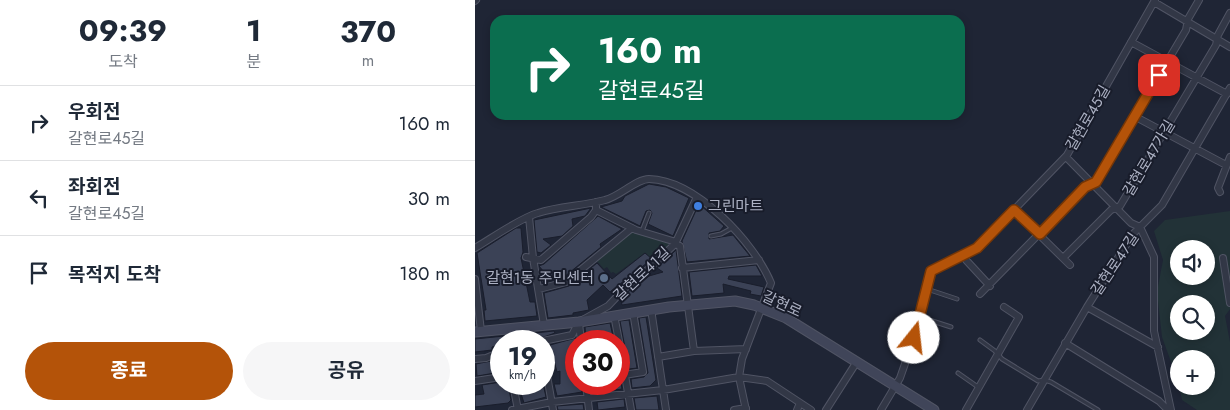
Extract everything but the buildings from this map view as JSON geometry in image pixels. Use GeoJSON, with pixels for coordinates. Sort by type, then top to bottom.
{"type":"FeatureCollection","features":[{"type":"Feature","properties":{"kind":"main road","name":"갈현로"},"geometry":{"type":"LineString","coordinates":[[478,331],[579,322],[614,314],[651,309],[735,301],[763,307],[786,318],[934,410]]}},
{"type":"Feature","properties":{"kind":"street"},"geometry":{"type":"LineString","coordinates":[[980,294],[990,286],[1085,187],[1096,182],[1186,30],[1187,23],[1199,0]]}},
{"type":"Feature","properties":{"kind":"street","name":"갈현로45길"},"geometry":{"type":"LineString","coordinates":[[895,386],[907,358],[920,317],[931,271],[977,248],[1066,157],[1155,1],[1187,23],[1230,47]]}},
{"type":"Feature","properties":{"kind":"street","name":"갈현로47가길"},"geometry":{"type":"LineString","coordinates":[[1063,258],[1111,210],[1120,206],[1217,44],[1217,39],[1230,14]]}},
{"type":"Feature","properties":{"kind":"street"},"geometry":{"type":"LineString","coordinates":[[1131,42],[1197,78],[1228,91]]}},
{"type":"Feature","properties":{"kind":"street","name":"갈현로47길"},"geometry":{"type":"LineString","coordinates":[[1027,410],[1065,343],[1133,234],[1162,205],[1228,91]]}},
{"type":"Feature","properties":{"kind":"street"},"geometry":{"type":"LineString","coordinates":[[1134,116],[1226,165]]}},
{"type":"Feature","properties":{"kind":"street"},"geometry":{"type":"LineString","coordinates":[[1066,157],[1131,223],[1140,227],[1154,257],[1154,331],[1170,410]]}},
{"type":"Feature","properties":{"kind":"street"},"geometry":{"type":"LineString","coordinates":[[1221,192],[1218,188],[1230,157]]}},
{"type":"Feature","properties":{"kind":"street"},"geometry":{"type":"LineString","coordinates":[[475,248],[537,213],[596,202],[623,193],[642,180],[651,180],[676,186],[698,198],[731,226],[759,260],[771,283],[746,349],[739,377],[746,409],[734,410]]}},
{"type":"Feature","properties":{"kind":"street","name":"갈현로41길"},"geometry":{"type":"LineString","coordinates":[[555,339],[572,335],[579,322],[608,306],[628,285],[637,280],[676,243],[698,198]]}},
{"type":"Feature","properties":{"kind":"street"},"geometry":{"type":"LineString","coordinates":[[529,258],[541,260],[596,210],[596,202]]}},
{"type":"Feature","properties":{"kind":"street","name":"갈현로41길"},"geometry":{"type":"LineString","coordinates":[[596,210],[641,232],[676,243]]}},
{"type":"Feature","properties":{"kind":"street"},"geometry":{"type":"LineString","coordinates":[[1014,210],[1070,265]]}},
{"type":"Feature","properties":{"kind":"street"},"geometry":{"type":"LineString","coordinates":[[529,217],[529,258],[539,289],[544,325]]}},
{"type":"Feature","properties":{"kind":"street"},"geometry":{"type":"LineString","coordinates":[[539,289],[566,282],[632,228]]}},
{"type":"Feature","properties":{"kind":"street"},"geometry":{"type":"LineString","coordinates":[[676,243],[680,246],[694,351]]}},
{"type":"Feature","properties":{"kind":"street"},"geometry":{"type":"LineString","coordinates":[[965,255],[966,260],[990,286]]}},
{"type":"Feature","properties":{"kind":"street"},"geometry":{"type":"LineString","coordinates":[[1223,258],[1230,303]]}},
{"type":"Feature","properties":{"kind":"street"},"geometry":{"type":"LineString","coordinates":[[682,268],[759,260]]}},
{"type":"Feature","properties":{"kind":"street"},"geometry":{"type":"LineString","coordinates":[[475,279],[478,331]]}},
{"type":"Feature","properties":{"kind":"street"},"geometry":{"type":"LineString","coordinates":[[966,410],[1019,317],[1004,307]]}},
{"type":"Feature","properties":{"kind":"street","name":"갈현로47길"},"geometry":{"type":"LineString","coordinates":[[1087,307],[1158,347]]}},
{"type":"Feature","properties":{"kind":"street"},"geometry":{"type":"LineString","coordinates":[[651,309],[666,410]]}},
{"type":"Feature","properties":{"kind":"street"},"geometry":{"type":"LineString","coordinates":[[630,374],[643,372],[633,312]]}},
{"type":"Feature","properties":{"kind":"street"},"geometry":{"type":"LineString","coordinates":[[614,314],[617,330]]}},
{"type":"Feature","properties":{"kind":"street"},"geometry":{"type":"LineString","coordinates":[[579,322],[580,330]]}},
{"type":"Feature","properties":{"kind":"street"},"geometry":{"type":"LineString","coordinates":[[1065,343],[1159,401],[1170,410]]}},
{"type":"Feature","properties":{"kind":"street"},"geometry":{"type":"LineString","coordinates":[[659,357],[694,351],[746,349]]}},
{"type":"Feature","properties":{"kind":"street"},"geometry":{"type":"LineString","coordinates":[[475,359],[490,356]]}},
{"type":"Feature","properties":{"kind":"street"},"geometry":{"type":"LineString","coordinates":[[826,410],[856,362]]}},
{"type":"Feature","properties":{"kind":"street"},"geometry":{"type":"LineString","coordinates":[[630,393],[663,390],[739,377],[767,382],[811,410]]}},
{"type":"Feature","properties":{"kind":"street"},"geometry":{"type":"LineString","coordinates":[[475,381],[490,379]]}},
{"type":"Feature","properties":{"kind":"street"},"geometry":{"type":"LineString","coordinates":[[881,410],[895,386]]}},
{"type":"Feature","properties":{"kind":"street"},"geometry":{"type":"LineString","coordinates":[[515,395],[518,410]]}},
{"type":"Feature","properties":{"kind":"street"},"geometry":{"type":"LineString","coordinates":[[551,395],[553,410]]}},
{"type":"Feature","properties":{"kind":"street"},"geometry":{"type":"LineString","coordinates":[[587,395],[589,410]]}},
{"type":"Feature","properties":{"kind":"street"},"geometry":{"type":"LineString","coordinates":[[512,410],[552,402],[612,395]]}},
{"type":"Feature","properties":{"kind":"street"},"geometry":{"type":"LineString","coordinates":[[629,395],[631,410]]}},
{"type":"Feature","properties":{"kind":"street"},"geometry":{"type":"LineString","coordinates":[[797,410],[800,403]]}},
{"type":"Feature","properties":{"kind":"lane"},"geometry":{"type":"LineString","coordinates":[[641,232],[649,213]]}},
{"type":"Feature","properties":{"kind":"lane"},"geometry":{"type":"LineString","coordinates":[[711,236],[721,234],[731,226]]}},
{"type":"Feature","properties":{"kind":"lane"},"geometry":{"type":"LineString","coordinates":[[927,289],[957,299]]}},
{"type":"Feature","properties":{"kind":"lane"},"geometry":{"type":"LineString","coordinates":[[920,317],[951,327]]}},
{"type":"Feature","properties":{"kind":"lane"},"geometry":{"type":"LineString","coordinates":[[980,340],[1038,381],[1044,380],[1098,410]]}},
{"type":"Feature","properties":{"kind":"lane"},"geometry":{"type":"LineString","coordinates":[[958,373],[979,387]]}},
{"type":"Feature","properties":{"kind":"shaded area"},"geometry":{"type":"Polygon","coordinates":[[[1230,211],[1230,309],[1225,316],[1230,342],[1230,410],[1197,410],[1182,400],[1181,395],[1215,395],[1215,350],[1170,350],[1170,359],[1162,337],[1157,292],[1163,260],[1154,231],[1165,220],[1230,211]]]}},
{"type":"Feature","properties":{"kind":"shaded area"},"geometry":{"type":"Polygon","coordinates":[[[632,228],[662,238],[669,244],[652,260],[645,253],[616,274],[611,273],[607,267],[604,269],[596,260],[632,228]]]}},
{"type":"Feature","properties":{"kind":"place","name":"그린마트"},"geometry":{"type":"Point","coordinates":[698,206]}},
{"type":"Feature","properties":{"kind":"place","name":"갈현1동 주민센터"},"geometry":{"type":"Point","coordinates":[604,278]}},
{"type":"Feature","properties":{"kind":"route"},"geometry":{"type":"LineString","coordinates":[[914,338],[931,271],[977,248],[1014,210],[1040,234],[1085,187],[1096,182],[1159,75]]}}]}
